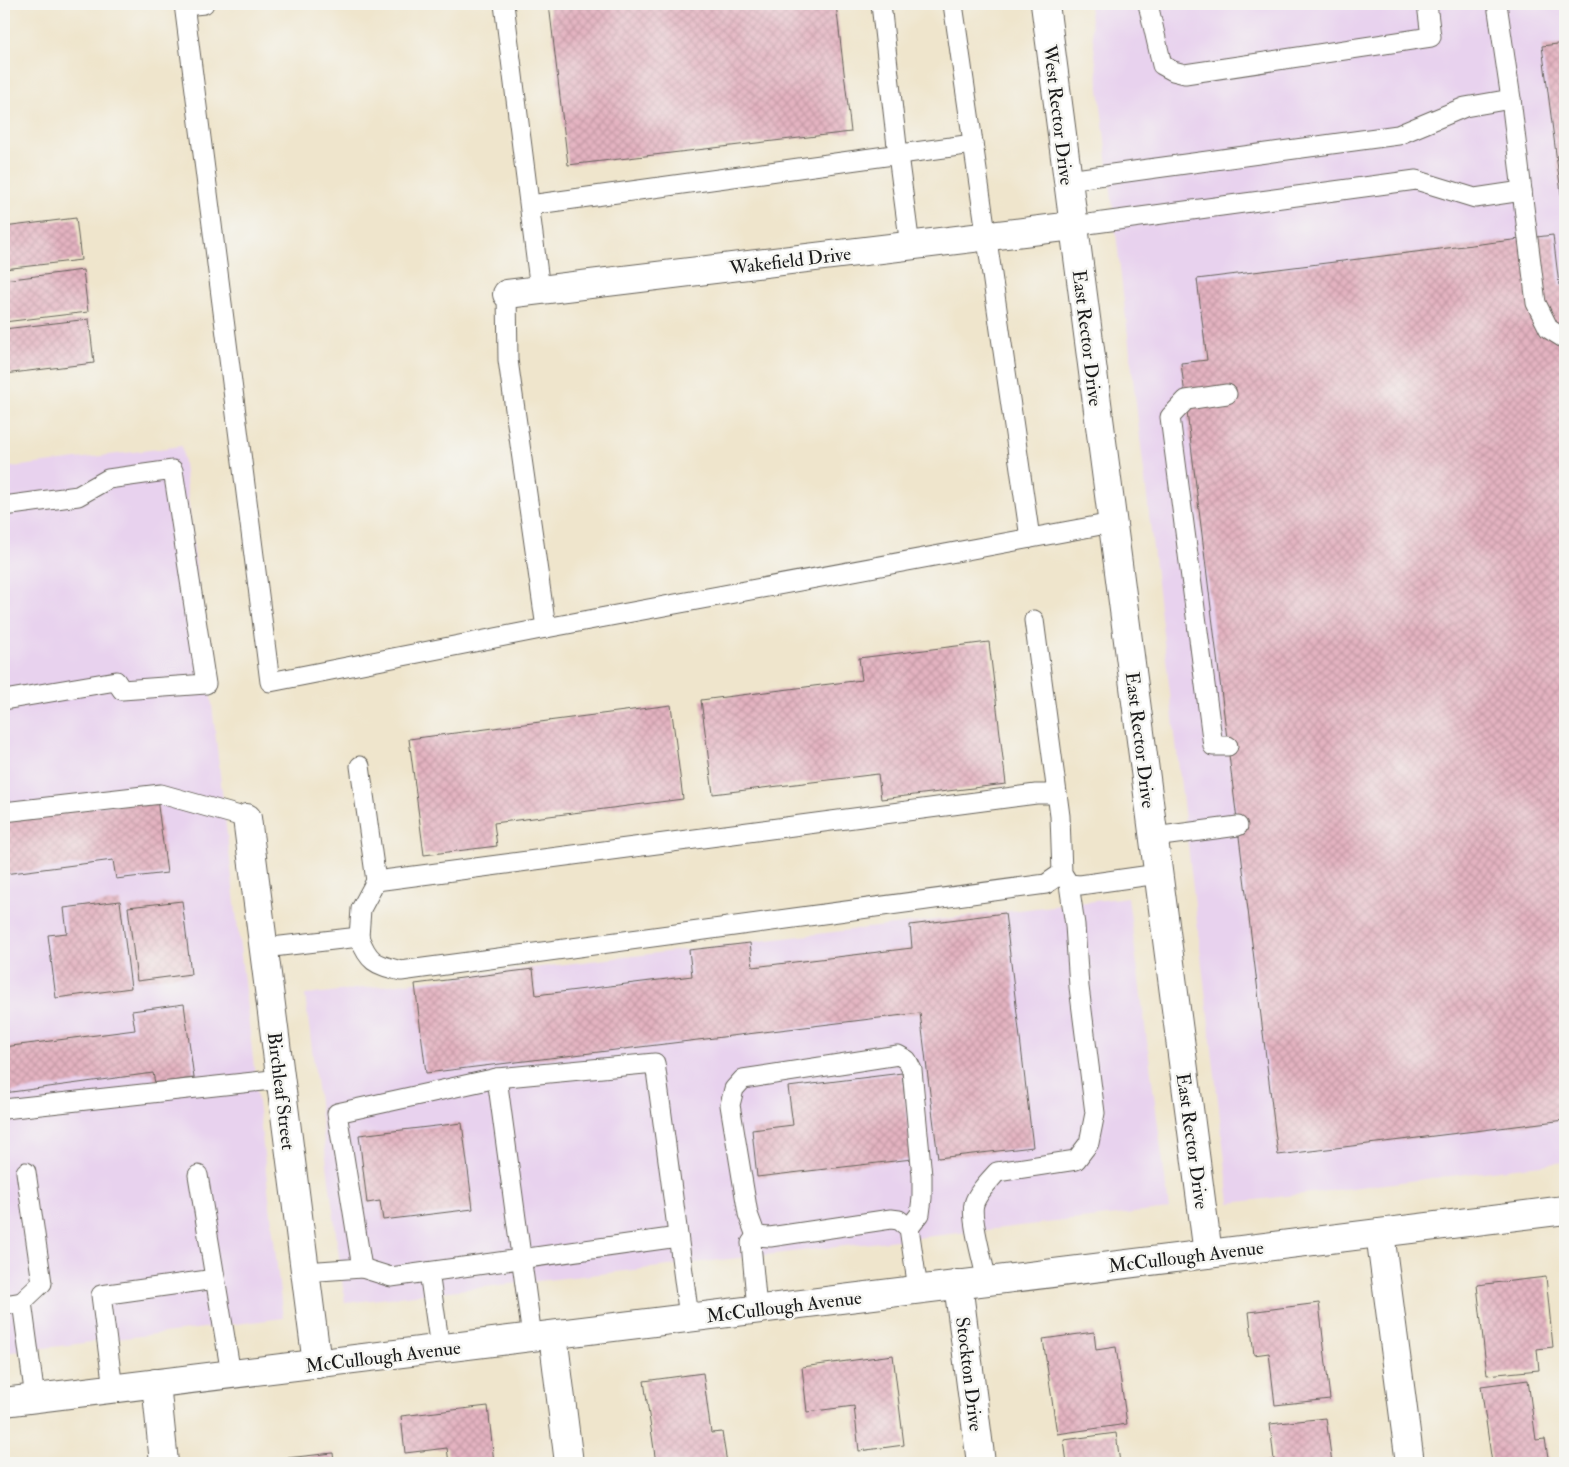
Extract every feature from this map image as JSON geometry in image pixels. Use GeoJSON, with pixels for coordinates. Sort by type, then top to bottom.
{"type":"FeatureCollection","features":[{"type":"Feature","properties":{"kind":"street","name":"West Rector Drive"},"geometry":{"type":"LineString","coordinates":[[1045,4],[1073,226]]}},
{"type":"Feature","properties":{"kind":"street","name":"Wakefield Drive"},"geometry":{"type":"LineString","coordinates":[[507,294],[1073,226]]}},
{"type":"Feature","properties":{"kind":"street","name":"East Rector Drive"},"geometry":{"type":"LineString","coordinates":[[1073,226],[1208,1254]]}},
{"type":"Feature","properties":{"kind":"street","name":"Birchleaf Street"},"geometry":{"type":"LineString","coordinates":[[248,818],[317,1364]]}},
{"type":"Feature","properties":{"kind":"street","name":"McCullough Avenue"},"geometry":{"type":"LineString","coordinates":[[4,1402],[1565,1210]]}},
{"type":"Feature","properties":{"kind":"street"},"geometry":{"type":"LineString","coordinates":[[1380,1233],[1410,1463]]}},
{"type":"Feature","properties":{"kind":"street","name":"Stockton Drive"},"geometry":{"type":"LineString","coordinates":[[958,1284],[981,1463]]}},
{"type":"Feature","properties":{"kind":"street"},"geometry":{"type":"LineString","coordinates":[[543,1336],[569,1463]]}},
{"type":"Feature","properties":{"kind":"street"},"geometry":{"type":"LineString","coordinates":[[156,1383],[164,1463]]}},
{"type":"Feature","properties":{"kind":"lane"},"geometry":{"type":"LineString","coordinates":[[204,4],[185,5],[270,682],[546,628],[1112,523]]}},
{"type":"Feature","properties":{"kind":"lane"},"geometry":{"type":"LineString","coordinates":[[504,4],[540,290]]}},
{"type":"Feature","properties":{"kind":"lane"},"geometry":{"type":"LineString","coordinates":[[881,4],[910,246]]}},
{"type":"Feature","properties":{"kind":"lane"},"geometry":{"type":"LineString","coordinates":[[953,4],[1030,538]]}},
{"type":"Feature","properties":{"kind":"lane"},"geometry":{"type":"LineString","coordinates":[[1148,4],[1162,65],[1185,74],[1431,37],[1427,4]]}},
{"type":"Feature","properties":{"kind":"lane"},"geometry":{"type":"LineString","coordinates":[[1497,4],[1511,99],[1536,303],[1549,329],[1565,338]]}},
{"type":"Feature","properties":{"kind":"lane"},"geometry":{"type":"LineString","coordinates":[[1068,180],[1398,135],[1465,107],[1511,99]]}},
{"type":"Feature","properties":{"kind":"lane"},"geometry":{"type":"LineString","coordinates":[[530,205],[973,144]]}},
{"type":"Feature","properties":{"kind":"lane"},"geometry":{"type":"LineString","coordinates":[[1073,226],[1416,180],[1475,198],[1522,191]]}},
{"type":"Feature","properties":{"kind":"lane"},"geometry":{"type":"LineString","coordinates":[[507,294],[508,360],[546,628]]}},
{"type":"Feature","properties":{"kind":"lane"},"geometry":{"type":"LineString","coordinates":[[1226,394],[1186,400],[1170,417],[1213,746],[1228,746]]}},
{"type":"Feature","properties":{"kind":"lane"},"geometry":{"type":"LineString","coordinates":[[4,506],[78,496],[108,479],[173,470],[206,684],[122,690],[116,681],[4,700]]}},
{"type":"Feature","properties":{"kind":"lane"},"geometry":{"type":"LineString","coordinates":[[987,1281],[975,1226],[974,1205],[986,1184],[996,1172],[1076,1160],[1089,1142],[1095,1113],[1080,987],[1075,925],[1066,879],[1034,620]]}},
{"type":"Feature","properties":{"kind":"lane"},"geometry":{"type":"LineString","coordinates":[[360,766],[376,881],[361,909],[358,937],[364,951],[377,964],[401,971],[1046,884],[1066,879],[1080,885],[1158,874]]}},
{"type":"Feature","properties":{"kind":"lane"},"geometry":{"type":"LineString","coordinates":[[4,812],[161,794],[248,818]]}},
{"type":"Feature","properties":{"kind":"lane"},"geometry":{"type":"LineString","coordinates":[[376,881],[1026,796],[1057,794]]}},
{"type":"Feature","properties":{"kind":"lane"},"geometry":{"type":"LineString","coordinates":[[1154,837],[1238,826]]}},
{"type":"Feature","properties":{"kind":"lane"},"geometry":{"type":"LineString","coordinates":[[264,948],[358,937]]}},
{"type":"Feature","properties":{"kind":"lane"},"geometry":{"type":"LineString","coordinates":[[756,1236],[748,1214],[730,1105],[734,1089],[743,1079],[898,1055],[907,1060],[912,1070],[922,1176],[920,1214],[909,1228]]}},
{"type":"Feature","properties":{"kind":"lane"},"geometry":{"type":"LineString","coordinates":[[362,1268],[336,1113],[497,1078],[656,1063],[689,1318]]}},
{"type":"Feature","properties":{"kind":"lane"},"geometry":{"type":"LineString","coordinates":[[497,1078],[521,1259],[543,1336]]}},
{"type":"Feature","properties":{"kind":"lane"},"geometry":{"type":"LineString","coordinates":[[4,1108],[280,1079]]}},
{"type":"Feature","properties":{"kind":"lane"},"geometry":{"type":"LineString","coordinates":[[4,1305],[22,1302],[42,1283],[26,1172]]}},
{"type":"Feature","properties":{"kind":"lane"},"geometry":{"type":"LineString","coordinates":[[198,1175],[231,1374]]}},
{"type":"Feature","properties":{"kind":"lane"},"geometry":{"type":"LineString","coordinates":[[756,1236],[770,1236],[891,1219],[899,1220],[909,1228],[918,1289]]}},
{"type":"Feature","properties":{"kind":"lane"},"geometry":{"type":"LineString","coordinates":[[756,1236],[751,1243],[756,1309]]}},
{"type":"Feature","properties":{"kind":"lane"},"geometry":{"type":"LineString","coordinates":[[305,1272],[362,1268],[391,1277],[678,1237]]}},
{"type":"Feature","properties":{"kind":"lane"},"geometry":{"type":"LineString","coordinates":[[430,1272],[440,1348]]}},
{"type":"Feature","properties":{"kind":"lane"},"geometry":{"type":"LineString","coordinates":[[113,1389],[101,1295],[215,1279]]}},
{"type":"Feature","properties":{"kind":"lane"},"geometry":{"type":"LineString","coordinates":[[22,1302],[35,1398]]}},
{"type":"Feature","properties":{"kind":"shaded area"},"geometry":{"type":"Polygon","coordinates":[[[1089,4],[1565,4],[1565,1162],[1230,1203],[1089,4]]]}},
{"type":"Feature","properties":{"kind":"shaded area"},"geometry":{"type":"Polygon","coordinates":[[[182,446],[283,1318],[4,1353],[4,468],[182,446]]]}},
{"type":"Feature","properties":{"kind":"shaded area"},"geometry":{"type":"Polygon","coordinates":[[[1128,897],[1169,1209],[345,1303],[305,995],[1128,897]]]}},
{"type":"Feature","properties":{"kind":"building"},"geometry":{"type":"Polygon","coordinates":[[[549,4],[836,4],[851,132],[568,165],[549,4]]]}},
{"type":"Feature","properties":{"kind":"building"},"geometry":{"type":"Polygon","coordinates":[[[1565,43],[1565,216],[1564,216],[1542,46],[1565,43]]]}},
{"type":"Feature","properties":{"kind":"building"},"geometry":{"type":"Polygon","coordinates":[[[76,218],[81,260],[4,269],[4,227],[76,218]]]}},
{"type":"Feature","properties":{"kind":"building"},"geometry":{"type":"Polygon","coordinates":[[[1553,235],[1559,285],[1565,285],[1565,1120],[1278,1155],[1181,363],[1207,360],[1197,279],[1553,235]]]}},
{"type":"Feature","properties":{"kind":"building"},"geometry":{"type":"Polygon","coordinates":[[[83,270],[88,312],[4,322],[4,280],[83,270]]]}},
{"type":"Feature","properties":{"kind":"building"},"geometry":{"type":"Polygon","coordinates":[[[89,319],[94,363],[4,374],[4,329],[89,319]]]}},
{"type":"Feature","properties":{"kind":"building"},"geometry":{"type":"Polygon","coordinates":[[[989,642],[1006,784],[881,799],[878,774],[713,794],[701,700],[862,680],[859,658],[989,642]]]}},
{"type":"Feature","properties":{"kind":"building"},"geometry":{"type":"Polygon","coordinates":[[[671,705],[683,799],[494,823],[497,846],[424,855],[409,739],[671,705]]]}},
{"type":"Feature","properties":{"kind":"building"},"geometry":{"type":"Polygon","coordinates":[[[157,799],[167,873],[116,879],[113,860],[4,874],[4,819],[157,799]]]}},
{"type":"Feature","properties":{"kind":"building"},"geometry":{"type":"Polygon","coordinates":[[[120,901],[131,988],[56,998],[48,935],[67,933],[64,908],[120,901]]]}},
{"type":"Feature","properties":{"kind":"building"},"geometry":{"type":"Polygon","coordinates":[[[182,901],[191,974],[137,981],[128,907],[182,901]]]}},
{"type":"Feature","properties":{"kind":"building"},"geometry":{"type":"Polygon","coordinates":[[[1005,913],[1033,1147],[938,1158],[920,1013],[426,1073],[415,984],[533,969],[536,995],[692,976],[689,950],[750,943],[753,967],[912,948],[910,925],[1005,913]]]}},
{"type":"Feature","properties":{"kind":"building"},"geometry":{"type":"Polygon","coordinates":[[[184,1004],[194,1078],[155,1083],[153,1073],[4,1093],[4,1047],[135,1030],[132,1011],[184,1004]]]}},
{"type":"Feature","properties":{"kind":"building"},"geometry":{"type":"Polygon","coordinates":[[[902,1073],[912,1159],[757,1177],[752,1130],[793,1125],[788,1087],[902,1073]]]}},
{"type":"Feature","properties":{"kind":"building"},"geometry":{"type":"Polygon","coordinates":[[[462,1123],[473,1209],[383,1220],[380,1201],[367,1203],[359,1135],[462,1123]]]}},
{"type":"Feature","properties":{"kind":"building"},"geometry":{"type":"Polygon","coordinates":[[[1546,1277],[1553,1347],[1537,1349],[1539,1370],[1487,1375],[1477,1285],[1546,1277]]]}},
{"type":"Feature","properties":{"kind":"building"},"geometry":{"type":"Polygon","coordinates":[[[1319,1303],[1330,1399],[1275,1405],[1269,1353],[1254,1355],[1249,1312],[1319,1303]]]}},
{"type":"Feature","properties":{"kind":"building"},"geometry":{"type":"Polygon","coordinates":[[[1094,1332],[1096,1350],[1116,1347],[1127,1424],[1057,1434],[1043,1339],[1094,1332]]]}},
{"type":"Feature","properties":{"kind":"building"},"geometry":{"type":"Polygon","coordinates":[[[893,1355],[904,1445],[859,1451],[854,1406],[807,1412],[802,1367],[893,1355]]]}},
{"type":"Feature","properties":{"kind":"building"},"geometry":{"type":"Polygon","coordinates":[[[703,1373],[711,1433],[722,1432],[727,1463],[656,1463],[644,1381],[703,1373]]]}},
{"type":"Feature","properties":{"kind":"building"},"geometry":{"type":"Polygon","coordinates":[[[1528,1380],[1536,1440],[1545,1439],[1549,1463],[1492,1463],[1481,1386],[1528,1380]]]}},
{"type":"Feature","properties":{"kind":"building"},"geometry":{"type":"Polygon","coordinates":[[[488,1406],[494,1463],[449,1463],[447,1448],[405,1453],[401,1416],[488,1406]]]}},
{"type":"Feature","properties":{"kind":"building"},"geometry":{"type":"Polygon","coordinates":[[[1326,1418],[1332,1463],[1258,1463],[1274,1460],[1270,1424],[1326,1418]]]}},
{"type":"Feature","properties":{"kind":"building"},"geometry":{"type":"Polygon","coordinates":[[[1116,1433],[1120,1463],[1067,1463],[1064,1440],[1116,1433]]]}},
{"type":"Feature","properties":{"kind":"building"},"geometry":{"type":"Polygon","coordinates":[[[333,1453],[334,1463],[259,1463],[259,1461],[333,1453]]]}}]}
